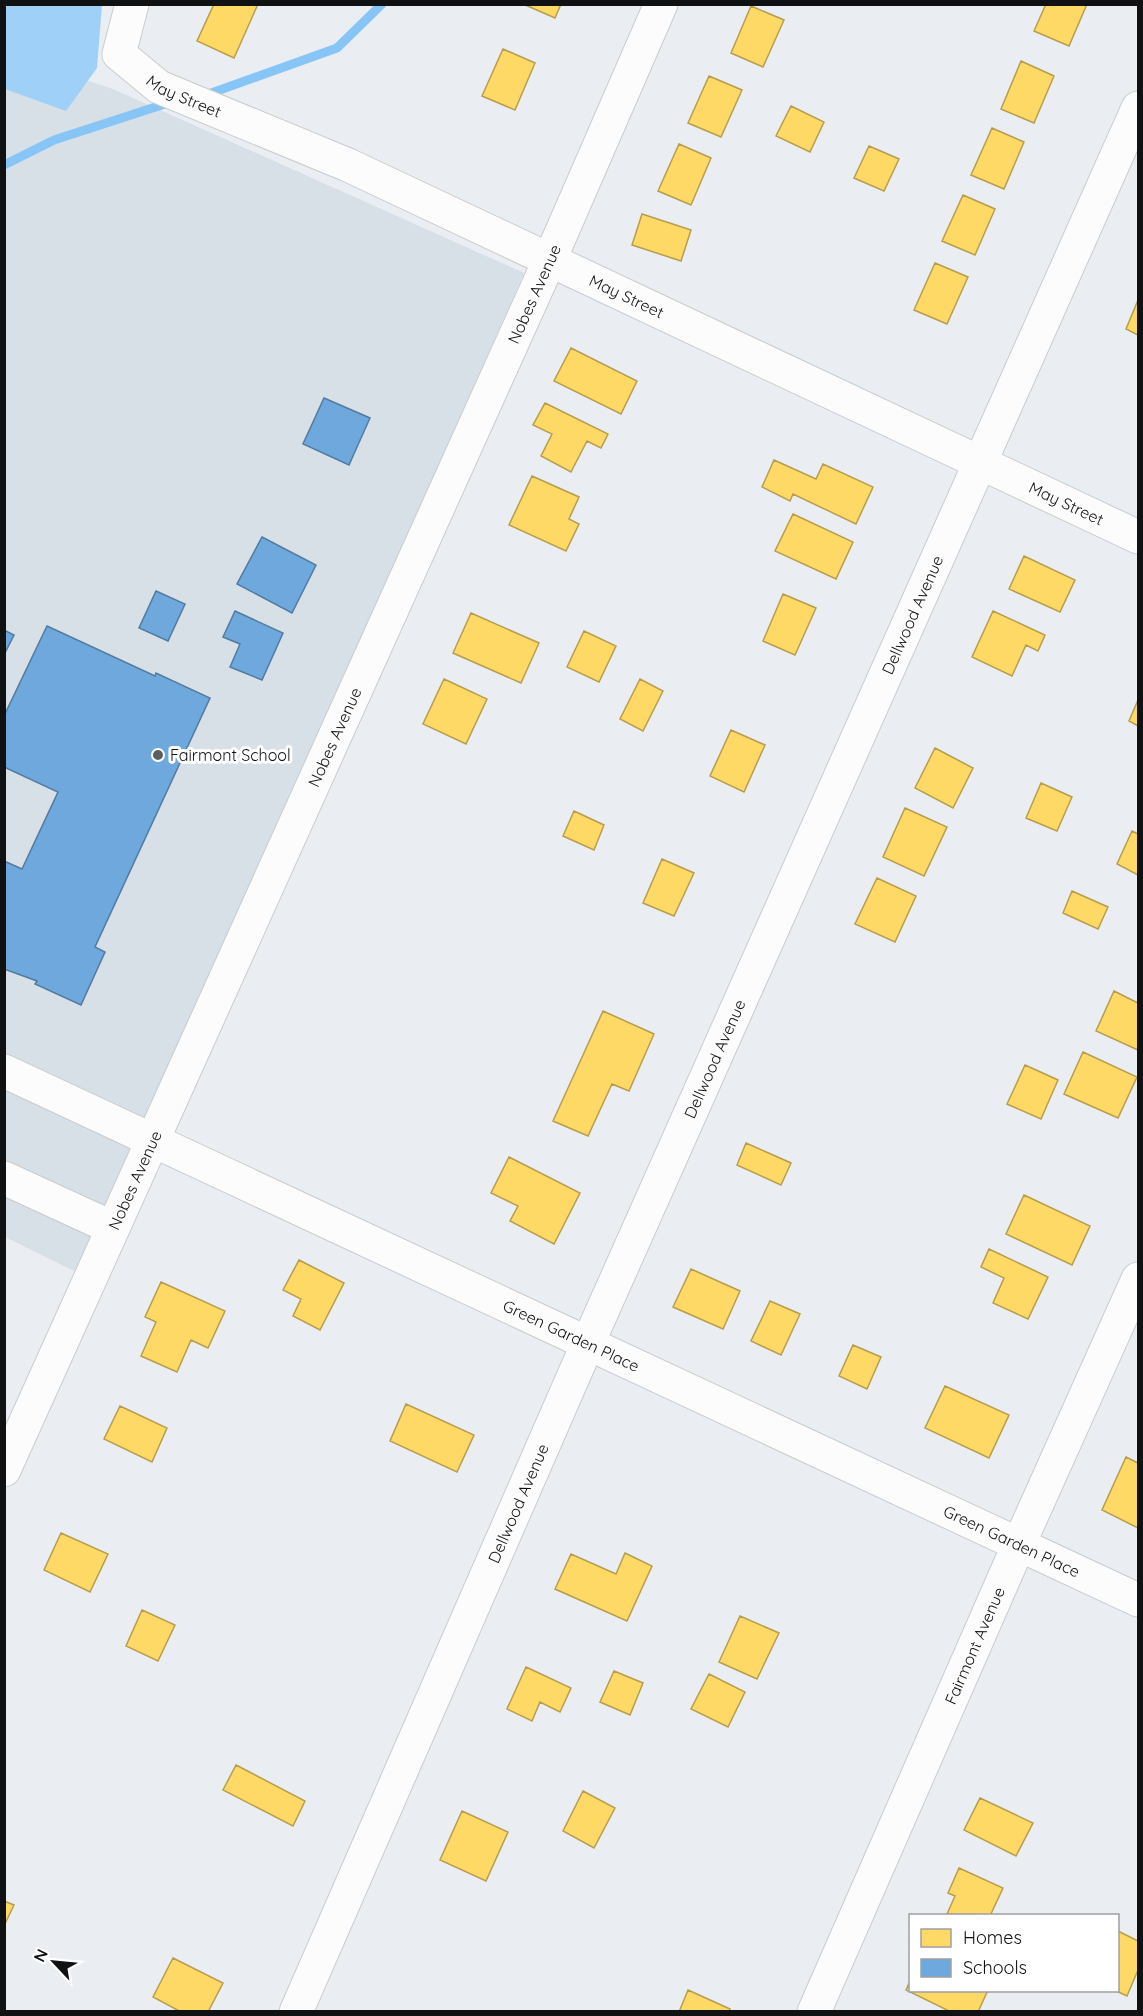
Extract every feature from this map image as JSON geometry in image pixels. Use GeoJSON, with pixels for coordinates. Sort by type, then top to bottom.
{"type":"FeatureCollection","features":[{"type":"Feature","properties":{"kind":"street","name":"May Street"},"geometry":{"type":"LineString","coordinates":[[132,4],[118,54],[159,87],[348,165],[1138,537]]}},
{"type":"Feature","properties":{"kind":"street","name":"Nobes Avenue"},"geometry":{"type":"LineString","coordinates":[[4,1470],[550,259],[662,4]]}},
{"type":"Feature","properties":{"kind":"street","name":"Dellwood Avenue"},"geometry":{"type":"LineString","coordinates":[[296,2012],[588,1343],[981,465],[1138,108]]}},
{"type":"Feature","properties":{"kind":"street","name":"Green Garden Place"},"geometry":{"type":"LineString","coordinates":[[4,1071],[1138,1600]]}},
{"type":"Feature","properties":{"kind":"street"},"geometry":{"type":"LineString","coordinates":[[4,1178],[113,1228]]}},
{"type":"Feature","properties":{"kind":"street","name":"Fairmont Avenue"},"geometry":{"type":"LineString","coordinates":[[814,2012],[1138,1279]]}},
{"type":"Feature","properties":{"kind":"shaded area"},"geometry":{"type":"Polygon","coordinates":[[[5,4],[102,5],[97,68],[66,111],[5,89],[5,4]]]}},
{"type":"Feature","properties":{"kind":"shaded area","name":"Fairmont School"},"geometry":{"type":"Polygon","coordinates":[[[4,53],[113,89],[524,273],[82,1275],[5,1237],[4,53]]]}},
{"type":"Feature","properties":{"kind":"building: Homes"},"geometry":{"type":"Polygon","coordinates":[[[214,4],[258,4],[234,58],[197,41],[214,4]]]}},
{"type":"Feature","properties":{"kind":"building: Homes"},"geometry":{"type":"Polygon","coordinates":[[[523,4],[561,4],[555,18],[523,4]]]}},
{"type":"Feature","properties":{"kind":"building: Homes"},"geometry":{"type":"Polygon","coordinates":[[[1046,4],[1087,4],[1069,46],[1034,31],[1046,4]]]}},
{"type":"Feature","properties":{"kind":"building: Homes"},"geometry":{"type":"Polygon","coordinates":[[[751,6],[784,20],[763,67],[731,53],[751,6]]]}},
{"type":"Feature","properties":{"kind":"building: Homes"},"geometry":{"type":"Polygon","coordinates":[[[503,49],[535,63],[515,110],[482,96],[503,49]]]}},
{"type":"Feature","properties":{"kind":"building: Homes"},"geometry":{"type":"Polygon","coordinates":[[[1021,61],[1054,76],[1034,123],[1001,109],[1021,61]]]}},
{"type":"Feature","properties":{"kind":"building: Homes"},"geometry":{"type":"Polygon","coordinates":[[[709,76],[742,90],[721,137],[688,123],[709,76]]]}},
{"type":"Feature","properties":{"kind":"building: Homes"},"geometry":{"type":"Polygon","coordinates":[[[791,106],[824,122],[810,152],[776,136],[791,106]]]}},
{"type":"Feature","properties":{"kind":"building: Homes"},"geometry":{"type":"Polygon","coordinates":[[[992,128],[1024,142],[1004,189],[971,175],[992,128]]]}},
{"type":"Feature","properties":{"kind":"building: Homes"},"geometry":{"type":"Polygon","coordinates":[[[679,144],[711,158],[691,205],[658,191],[679,144]]]}},
{"type":"Feature","properties":{"kind":"building: Homes"},"geometry":{"type":"Polygon","coordinates":[[[869,146],[899,159],[884,191],[854,178],[869,146]]]}},
{"type":"Feature","properties":{"kind":"building: Homes"},"geometry":{"type":"Polygon","coordinates":[[[963,195],[995,209],[975,255],[942,241],[963,195]]]}},
{"type":"Feature","properties":{"kind":"building: Homes"},"geometry":{"type":"Polygon","coordinates":[[[642,214],[691,230],[681,261],[632,245],[642,214]]]}},
{"type":"Feature","properties":{"kind":"building: Homes"},"geometry":{"type":"Polygon","coordinates":[[[935,263],[968,277],[947,324],[914,310],[935,263]]]}},
{"type":"Feature","properties":{"kind":"building: Homes"},"geometry":{"type":"Polygon","coordinates":[[[1138,300],[1138,335],[1126,329],[1138,300]]]}},
{"type":"Feature","properties":{"kind":"building: Homes"},"geometry":{"type":"Polygon","coordinates":[[[571,348],[637,381],[621,414],[554,381],[571,348]]]}},
{"type":"Feature","properties":{"kind":"building: Homes"},"geometry":{"type":"Polygon","coordinates":[[[545,403],[608,434],[601,448],[587,441],[571,472],[541,456],[552,434],[533,425],[545,403]]]}},
{"type":"Feature","properties":{"kind":"building: Homes"},"geometry":{"type":"Polygon","coordinates":[[[774,460],[816,479],[823,464],[873,487],[856,524],[793,494],[790,501],[762,487],[774,460]]]}},
{"type":"Feature","properties":{"kind":"building: Homes"},"geometry":{"type":"Polygon","coordinates":[[[532,476],[579,497],[569,519],[579,524],[566,551],[509,525],[532,476]]]}},
{"type":"Feature","properties":{"kind":"building: Homes"},"geometry":{"type":"Polygon","coordinates":[[[793,514],[853,542],[836,579],[775,551],[793,514]]]}},
{"type":"Feature","properties":{"kind":"building: Homes"},"geometry":{"type":"Polygon","coordinates":[[[1024,556],[1075,580],[1060,612],[1009,589],[1024,556]]]}},
{"type":"Feature","properties":{"kind":"building: Homes"},"geometry":{"type":"Polygon","coordinates":[[[783,594],[816,608],[795,655],[763,641],[783,594]]]}},
{"type":"Feature","properties":{"kind":"building: Homes"},"geometry":{"type":"Polygon","coordinates":[[[993,611],[1045,635],[1038,651],[1026,645],[1012,676],[972,657],[993,611]]]}},
{"type":"Feature","properties":{"kind":"building: Homes"},"geometry":{"type":"Polygon","coordinates":[[[471,613],[539,643],[521,683],[453,653],[471,613]]]}},
{"type":"Feature","properties":{"kind":"building: Homes"},"geometry":{"type":"Polygon","coordinates":[[[584,631],[616,646],[599,682],[567,667],[584,631]]]}},
{"type":"Feature","properties":{"kind":"building: Homes"},"geometry":{"type":"Polygon","coordinates":[[[444,679],[487,699],[466,744],[423,724],[444,679]]]}},
{"type":"Feature","properties":{"kind":"building: Homes"},"geometry":{"type":"Polygon","coordinates":[[[640,679],[663,691],[643,731],[620,719],[640,679]]]}},
{"type":"Feature","properties":{"kind":"building: Homes"},"geometry":{"type":"Polygon","coordinates":[[[1138,700],[1138,726],[1129,721],[1138,700]]]}},
{"type":"Feature","properties":{"kind":"building: Homes"},"geometry":{"type":"Polygon","coordinates":[[[731,730],[765,745],[744,792],[710,776],[731,730]]]}},
{"type":"Feature","properties":{"kind":"building: Homes"},"geometry":{"type":"Polygon","coordinates":[[[935,748],[973,768],[953,808],[915,788],[935,748]]]}},
{"type":"Feature","properties":{"kind":"building: Homes"},"geometry":{"type":"Polygon","coordinates":[[[1041,783],[1072,797],[1057,831],[1026,818],[1041,783]]]}},
{"type":"Feature","properties":{"kind":"building: Homes"},"geometry":{"type":"Polygon","coordinates":[[[905,808],[947,827],[924,876],[883,857],[905,808]]]}},
{"type":"Feature","properties":{"kind":"building: Homes"},"geometry":{"type":"Polygon","coordinates":[[[574,811],[604,825],[594,850],[563,836],[574,811]]]}},
{"type":"Feature","properties":{"kind":"building: Homes"},"geometry":{"type":"Polygon","coordinates":[[[1132,831],[1138,834],[1138,875],[1117,864],[1132,831]]]}},
{"type":"Feature","properties":{"kind":"building: Homes"},"geometry":{"type":"Polygon","coordinates":[[[662,859],[694,873],[674,916],[643,903],[662,859]]]}},
{"type":"Feature","properties":{"kind":"building: Homes"},"geometry":{"type":"Polygon","coordinates":[[[877,878],[916,896],[895,942],[855,924],[877,878]]]}},
{"type":"Feature","properties":{"kind":"building: Homes"},"geometry":{"type":"Polygon","coordinates":[[[1072,891],[1108,907],[1098,929],[1063,913],[1072,891]]]}},
{"type":"Feature","properties":{"kind":"building: Homes"},"geometry":{"type":"Polygon","coordinates":[[[1114,991],[1138,1003],[1138,1050],[1096,1031],[1114,991]]]}},
{"type":"Feature","properties":{"kind":"building: Homes"},"geometry":{"type":"Polygon","coordinates":[[[603,1011],[654,1034],[629,1091],[612,1084],[588,1136],[553,1121],[603,1011]]]}},
{"type":"Feature","properties":{"kind":"building: Homes"},"geometry":{"type":"Polygon","coordinates":[[[1083,1052],[1137,1077],[1118,1118],[1064,1094],[1083,1052]]]}},
{"type":"Feature","properties":{"kind":"building: Homes"},"geometry":{"type":"Polygon","coordinates":[[[1025,1065],[1058,1080],[1041,1119],[1007,1104],[1025,1065]]]}},
{"type":"Feature","properties":{"kind":"building: Homes"},"geometry":{"type":"Polygon","coordinates":[[[746,1143],[791,1163],[781,1185],[737,1165],[746,1143]]]}},
{"type":"Feature","properties":{"kind":"building: Homes"},"geometry":{"type":"Polygon","coordinates":[[[509,1157],[580,1193],[554,1244],[510,1221],[518,1206],[491,1193],[509,1157]]]}},
{"type":"Feature","properties":{"kind":"building: Homes"},"geometry":{"type":"Polygon","coordinates":[[[1024,1195],[1090,1226],[1072,1265],[1006,1234],[1024,1195]]]}},
{"type":"Feature","properties":{"kind":"building: Homes"},"geometry":{"type":"Polygon","coordinates":[[[989,1249],[1048,1277],[1028,1319],[993,1303],[1004,1278],[981,1267],[989,1249]]]}},
{"type":"Feature","properties":{"kind":"building: Homes"},"geometry":{"type":"Polygon","coordinates":[[[299,1260],[344,1283],[320,1330],[293,1316],[301,1299],[283,1290],[299,1260]]]}},
{"type":"Feature","properties":{"kind":"building: Homes"},"geometry":{"type":"Polygon","coordinates":[[[691,1269],[740,1291],[723,1329],[673,1307],[691,1269]]]}},
{"type":"Feature","properties":{"kind":"building: Homes"},"geometry":{"type":"Polygon","coordinates":[[[161,1282],[225,1311],[208,1348],[191,1340],[177,1372],[141,1356],[156,1322],[145,1317],[161,1282]]]}},
{"type":"Feature","properties":{"kind":"building: Homes"},"geometry":{"type":"Polygon","coordinates":[[[770,1301],[800,1314],[781,1355],[751,1341],[770,1301]]]}},
{"type":"Feature","properties":{"kind":"building: Homes"},"geometry":{"type":"Polygon","coordinates":[[[853,1345],[881,1357],[867,1389],[839,1376],[853,1345]]]}},
{"type":"Feature","properties":{"kind":"building: Homes"},"geometry":{"type":"Polygon","coordinates":[[[945,1386],[1009,1415],[989,1458],[925,1428],[945,1386]]]}},
{"type":"Feature","properties":{"kind":"building: Homes"},"geometry":{"type":"Polygon","coordinates":[[[406,1404],[474,1435],[457,1472],[390,1441],[406,1404]]]}},
{"type":"Feature","properties":{"kind":"building: Homes"},"geometry":{"type":"Polygon","coordinates":[[[120,1406],[167,1428],[152,1462],[104,1439],[120,1406]]]}},
{"type":"Feature","properties":{"kind":"building: Homes"},"geometry":{"type":"Polygon","coordinates":[[[1126,1457],[1138,1463],[1138,1528],[1102,1510],[1126,1457]]]}},
{"type":"Feature","properties":{"kind":"building: Homes"},"geometry":{"type":"Polygon","coordinates":[[[61,1533],[108,1554],[90,1592],[44,1570],[61,1533]]]}},
{"type":"Feature","properties":{"kind":"building: Homes"},"geometry":{"type":"Polygon","coordinates":[[[625,1553],[652,1566],[627,1621],[555,1589],[571,1554],[616,1574],[625,1553]]]}},
{"type":"Feature","properties":{"kind":"building: Homes"},"geometry":{"type":"Polygon","coordinates":[[[142,1610],[175,1625],[158,1661],[126,1646],[142,1610]]]}},
{"type":"Feature","properties":{"kind":"building: Homes"},"geometry":{"type":"Polygon","coordinates":[[[740,1616],[779,1633],[757,1679],[719,1662],[740,1616]]]}},
{"type":"Feature","properties":{"kind":"building: Homes"},"geometry":{"type":"Polygon","coordinates":[[[526,1667],[571,1688],[560,1712],[540,1702],[532,1721],[507,1709],[526,1667]]]}},
{"type":"Feature","properties":{"kind":"building: Homes"},"geometry":{"type":"Polygon","coordinates":[[[614,1671],[643,1683],[630,1715],[600,1702],[614,1671]]]}},
{"type":"Feature","properties":{"kind":"building: Homes"},"geometry":{"type":"Polygon","coordinates":[[[709,1674],[745,1692],[728,1727],[691,1709],[709,1674]]]}},
{"type":"Feature","properties":{"kind":"building: Homes"},"geometry":{"type":"Polygon","coordinates":[[[236,1765],[305,1801],[293,1826],[223,1790],[236,1765]]]}},
{"type":"Feature","properties":{"kind":"building: Homes"},"geometry":{"type":"Polygon","coordinates":[[[583,1791],[615,1808],[594,1848],[563,1831],[583,1791]]]}},
{"type":"Feature","properties":{"kind":"building: Homes"},"geometry":{"type":"Polygon","coordinates":[[[980,1798],[1033,1823],[1016,1856],[964,1830],[980,1798]]]}},
{"type":"Feature","properties":{"kind":"building: Homes"},"geometry":{"type":"Polygon","coordinates":[[[462,1811],[508,1832],[486,1881],[440,1860],[462,1811]]]}},
{"type":"Feature","properties":{"kind":"building: Homes"},"geometry":{"type":"Polygon","coordinates":[[[959,1868],[1003,1888],[991,1914],[947,1914],[955,1896],[948,1893],[959,1868]]]}},
{"type":"Feature","properties":{"kind":"building: Homes"},"geometry":{"type":"Polygon","coordinates":[[[4,1901],[14,1905],[4,1926],[4,1901]]]}},
{"type":"Feature","properties":{"kind":"building: Homes"},"geometry":{"type":"Polygon","coordinates":[[[1119,1932],[1138,1941],[1138,1970],[1127,1996],[1118,1992],[1119,1932]]]}},
{"type":"Feature","properties":{"kind":"building: Homes"},"geometry":{"type":"Polygon","coordinates":[[[173,1958],[223,1983],[208,2012],[181,2012],[153,1997],[173,1958]]]}},
{"type":"Feature","properties":{"kind":"building: Homes"},"geometry":{"type":"Polygon","coordinates":[[[688,1990],[730,2009],[729,2012],[679,2012],[688,1990]]]}},
{"type":"Feature","properties":{"kind":"building: Homes"},"geometry":{"type":"Polygon","coordinates":[[[910,1992],[987,1992],[978,2012],[951,2012],[910,1992]]]}},
{"type":"Feature","properties":{"kind":"building: Schools"},"geometry":{"type":"Polygon","coordinates":[[[324,398],[370,418],[349,465],[303,444],[324,398]]]}},
{"type":"Feature","properties":{"kind":"building: Schools"},"geometry":{"type":"Polygon","coordinates":[[[262,537],[316,565],[292,613],[237,584],[262,537]]]}},
{"type":"Feature","properties":{"kind":"building: Schools"},"geometry":{"type":"Polygon","coordinates":[[[156,591],[185,604],[168,641],[139,628],[156,591]]]}},
{"type":"Feature","properties":{"kind":"building: Schools"},"geometry":{"type":"Polygon","coordinates":[[[235,611],[283,633],[262,680],[230,667],[240,644],[223,637],[235,611]]]}},
{"type":"Feature","properties":{"kind":"building: Schools"},"geometry":{"type":"Polygon","coordinates":[[[47,626],[155,676],[156,673],[210,698],[95,947],[105,952],[81,1005],[35,984],[37,981],[4,969],[4,861],[22,869],[58,792],[4,767],[4,716],[47,626]]]}},
{"type":"Feature","properties":{"kind":"building: Schools"},"geometry":{"type":"Polygon","coordinates":[[[4,630],[14,635],[4,655],[4,630]]]}},
{"type":"Feature","properties":{"kind":"waterway"},"geometry":{"type":"LineString","coordinates":[[203,96],[337,48],[382,4]]}},
{"type":"Feature","properties":{"kind":"waterway"},"geometry":{"type":"LineString","coordinates":[[4,165],[54,140],[171,102]]}},
{"type":"Feature","properties":{"kind":"place","name":"Fairmont School"},"geometry":{"type":"Point","coordinates":[158,755]}}]}
